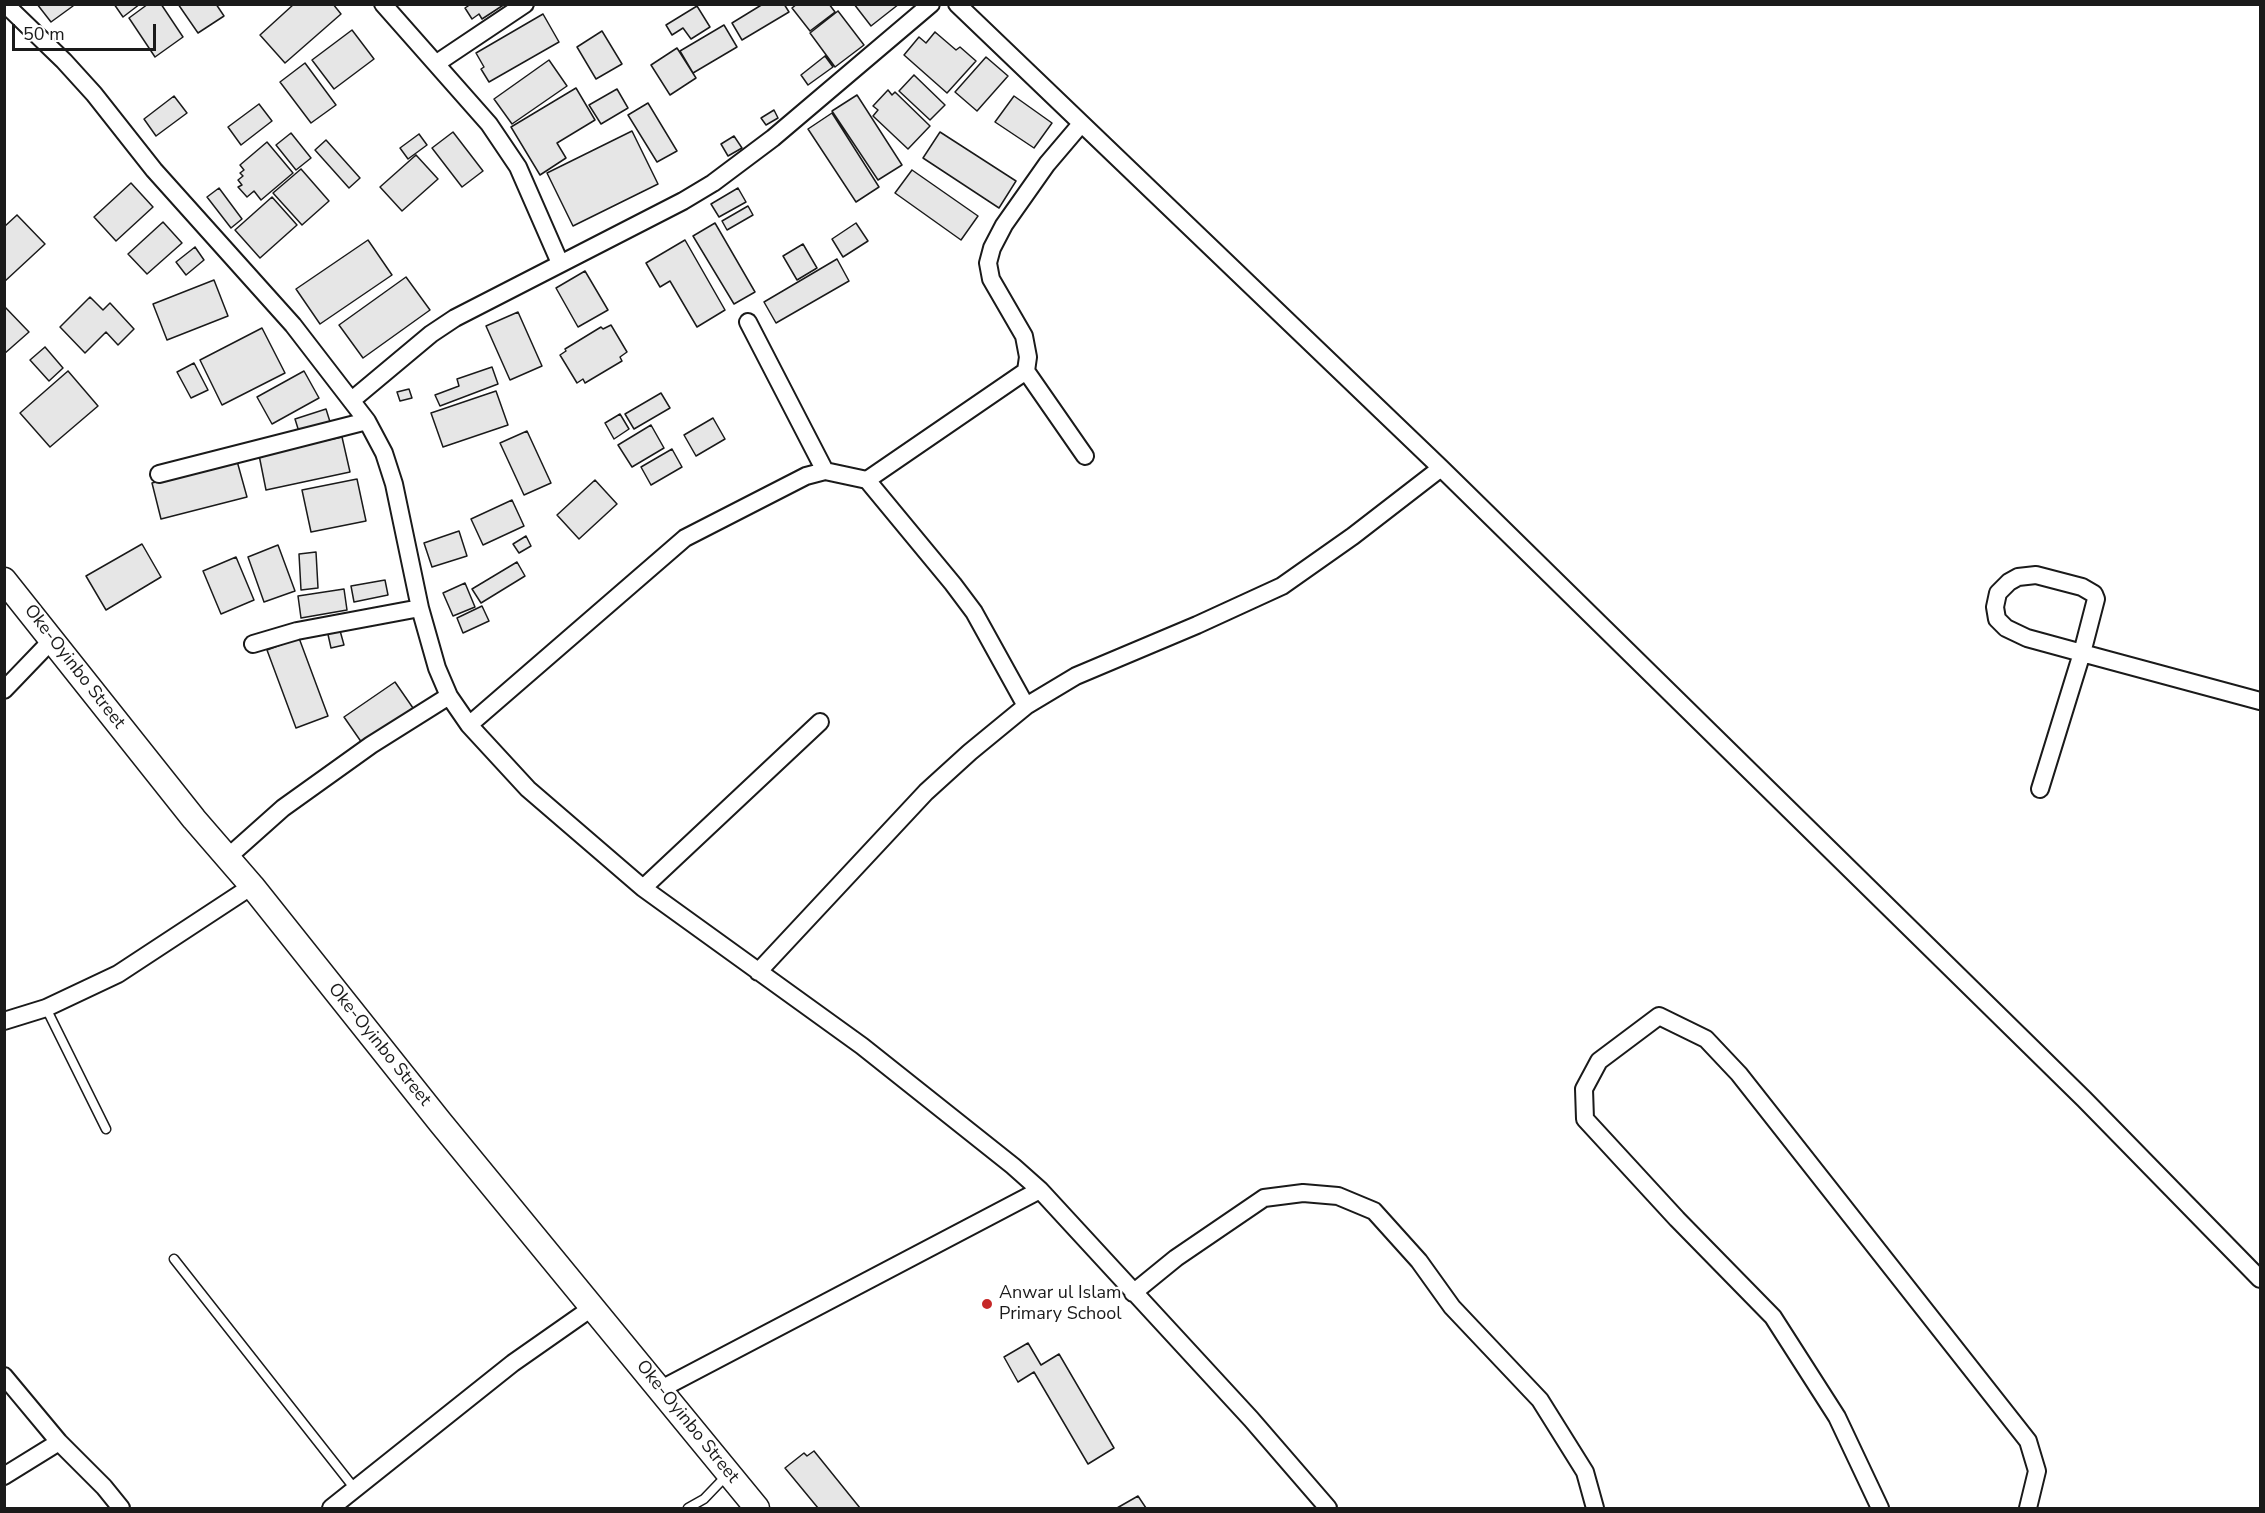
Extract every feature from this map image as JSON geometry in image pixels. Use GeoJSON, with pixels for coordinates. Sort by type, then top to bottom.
{"type":"FeatureCollection","features":[{"type":"Feature","properties":{"kind":"main road","name":"Oke-Oyinbo Street"},"geometry":{"type":"LineString","coordinates":[[4,580],[187,810],[252,886],[440,1122],[757,1509]]}},
{"type":"Feature","properties":{"kind":"street"},"geometry":{"type":"LineString","coordinates":[[5,4],[64,61],[94,94],[154,170],[293,325],[367,421],[384,453],[394,484],[420,608],[437,668],[449,696],[469,725],[528,789],[643,888],[862,1046],[1040,1190],[1251,1419],[1328,1509]]}},
{"type":"Feature","properties":{"kind":"street"},"geometry":{"type":"LineString","coordinates":[[383,4],[489,124],[518,167],[560,263]]}},
{"type":"Feature","properties":{"kind":"street"},"geometry":{"type":"LineString","coordinates":[[437,63],[525,4]]}},
{"type":"Feature","properties":{"kind":"street"},"geometry":{"type":"LineString","coordinates":[[352,400],[431,334],[455,318],[683,201],[712,183],[773,138],[931,4]]}},
{"type":"Feature","properties":{"kind":"street"},"geometry":{"type":"LineString","coordinates":[[957,4],[1441,468],[2084,1099],[2260,1279]]}},
{"type":"Feature","properties":{"kind":"street"},"geometry":{"type":"LineString","coordinates":[[1081,124],[1047,164],[1004,225],[992,248],[988,263],[991,279],[1024,336],[1028,357],[1026,371],[1085,456]]}},
{"type":"Feature","properties":{"kind":"street"},"geometry":{"type":"LineString","coordinates":[[748,322],[825,471]]}},
{"type":"Feature","properties":{"kind":"street"},"geometry":{"type":"LineString","coordinates":[[867,480],[1026,371]]}},
{"type":"Feature","properties":{"kind":"street"},"geometry":{"type":"LineString","coordinates":[[159,474],[367,421]]}},
{"type":"Feature","properties":{"kind":"street"},"geometry":{"type":"LineString","coordinates":[[758,972],[926,792],[1026,706],[1076,676],[1282,586],[1353,536],[1441,468]]}},
{"type":"Feature","properties":{"kind":"street"},"geometry":{"type":"LineString","coordinates":[[469,725],[685,538],[806,476],[825,471],[867,480],[974,612],[1026,706]]}},
{"type":"Feature","properties":{"kind":"street"},"geometry":{"type":"LineString","coordinates":[[2040,789],[2082,652],[2096,599],[2094,594],[2082,587],[2036,575],[2018,576],[1998,593],[1995,607],[1997,619],[2006,628],[2027,638],[2082,652],[2260,701]]}},
{"type":"Feature","properties":{"kind":"street"},"geometry":{"type":"LineString","coordinates":[[253,644],[297,631],[420,608]]}},
{"type":"Feature","properties":{"kind":"street"},"geometry":{"type":"LineString","coordinates":[[4,690],[52,640]]}},
{"type":"Feature","properties":{"kind":"street"},"geometry":{"type":"LineString","coordinates":[[228,857],[283,808],[371,745],[449,696]]}},
{"type":"Feature","properties":{"kind":"street"},"geometry":{"type":"LineString","coordinates":[[643,888],[820,722]]}},
{"type":"Feature","properties":{"kind":"street"},"geometry":{"type":"LineString","coordinates":[[4,1021],[46,1008],[118,974],[252,886]]}},
{"type":"Feature","properties":{"kind":"street"},"geometry":{"type":"LineString","coordinates":[[1880,1509],[1836,1417],[1773,1317],[1677,1220],[1585,1119],[1584,1089],[1599,1061],[1659,1016],[1706,1039],[1739,1074],[2028,1441],[2037,1471],[2028,1509]]}},
{"type":"Feature","properties":{"kind":"street"},"geometry":{"type":"LineString","coordinates":[[661,1389],[1040,1190]]}},
{"type":"Feature","properties":{"kind":"street"},"geometry":{"type":"LineString","coordinates":[[1133,1293],[1176,1258],[1264,1198],[1303,1193],[1338,1196],[1374,1211],[1419,1261],[1452,1307],[1540,1400],[1585,1472],[1595,1509]]}},
{"type":"Feature","properties":{"kind":"street"},"geometry":{"type":"LineString","coordinates":[[331,1509],[513,1363],[593,1307]]}},
{"type":"Feature","properties":{"kind":"street"},"geometry":{"type":"LineString","coordinates":[[4,1376],[59,1442],[104,1487],[121,1509]]}},
{"type":"Feature","properties":{"kind":"street"},"geometry":{"type":"LineString","coordinates":[[4,1476],[59,1442]]}},
{"type":"Feature","properties":{"kind":"lane"},"geometry":{"type":"LineString","coordinates":[[46,1008],[106,1129]]}},
{"type":"Feature","properties":{"kind":"lane"},"geometry":{"type":"LineString","coordinates":[[174,1259],[355,1489]]}},
{"type":"Feature","properties":{"kind":"lane"},"geometry":{"type":"LineString","coordinates":[[688,1509],[704,1499],[729,1473]]}},
{"type":"Feature","properties":{"kind":"building"},"geometry":{"type":"Polygon","coordinates":[[[37,4],[72,4],[73,6],[51,22],[37,4]]]}},
{"type":"Feature","properties":{"kind":"building"},"geometry":{"type":"Polygon","coordinates":[[[114,4],[140,4],[123,17],[114,4]]]}},
{"type":"Feature","properties":{"kind":"building"},"geometry":{"type":"Polygon","coordinates":[[[148,4],[161,4],[183,37],[155,57],[129,18],[148,4]]]}},
{"type":"Feature","properties":{"kind":"building"},"geometry":{"type":"Polygon","coordinates":[[[178,4],[216,4],[224,16],[198,33],[178,4]]]}},
{"type":"Feature","properties":{"kind":"building"},"geometry":{"type":"Polygon","coordinates":[[[294,4],[333,4],[341,14],[285,63],[260,35],[294,4]]]}},
{"type":"Feature","properties":{"kind":"building"},"geometry":{"type":"Polygon","coordinates":[[[471,4],[505,4],[482,19],[479,14],[472,19],[465,8],[471,4]]]}},
{"type":"Feature","properties":{"kind":"building"},"geometry":{"type":"Polygon","coordinates":[[[763,4],[784,4],[789,12],[742,40],[732,23],[763,4]]]}},
{"type":"Feature","properties":{"kind":"building"},"geometry":{"type":"Polygon","coordinates":[[[797,4],[829,4],[835,12],[810,31],[792,8],[797,4]]]}},
{"type":"Feature","properties":{"kind":"building"},"geometry":{"type":"Polygon","coordinates":[[[854,4],[899,4],[871,26],[854,4]]]}},
{"type":"Feature","properties":{"kind":"building"},"geometry":{"type":"Polygon","coordinates":[[[697,6],[710,27],[691,39],[683,28],[672,35],[666,25],[697,6]]]}},
{"type":"Feature","properties":{"kind":"building"},"geometry":{"type":"Polygon","coordinates":[[[838,11],[864,45],[835,67],[810,33],[838,11]]]}},
{"type":"Feature","properties":{"kind":"building"},"geometry":{"type":"Polygon","coordinates":[[[543,14],[559,42],[489,82],[481,69],[484,67],[476,53],[543,14]]]}},
{"type":"Feature","properties":{"kind":"building"},"geometry":{"type":"Polygon","coordinates":[[[724,25],[737,47],[693,73],[680,51],[724,25]]]}},
{"type":"Feature","properties":{"kind":"building"},"geometry":{"type":"Polygon","coordinates":[[[352,30],[374,59],[334,89],[312,60],[352,30]]]}},
{"type":"Feature","properties":{"kind":"building"},"geometry":{"type":"Polygon","coordinates":[[[602,31],[622,64],[596,79],[577,47],[602,31]]]}},
{"type":"Feature","properties":{"kind":"building"},"geometry":{"type":"Polygon","coordinates":[[[935,32],[956,50],[960,47],[976,61],[947,93],[904,55],[919,37],[926,43],[935,32]]]}},
{"type":"Feature","properties":{"kind":"building"},"geometry":{"type":"Polygon","coordinates":[[[677,48],[696,78],[670,95],[651,65],[677,48]]]}},
{"type":"Feature","properties":{"kind":"building"},"geometry":{"type":"Polygon","coordinates":[[[825,56],[833,67],[808,85],[801,75],[825,56]]]}},
{"type":"Feature","properties":{"kind":"building"},"geometry":{"type":"Polygon","coordinates":[[[986,57],[1008,76],[977,111],[955,92],[986,57]]]}},
{"type":"Feature","properties":{"kind":"building"},"geometry":{"type":"Polygon","coordinates":[[[549,60],[567,86],[512,124],[494,99],[549,60]]]}},
{"type":"Feature","properties":{"kind":"building"},"geometry":{"type":"Polygon","coordinates":[[[305,63],[336,105],[311,123],[280,82],[305,63]]]}},
{"type":"Feature","properties":{"kind":"building"},"geometry":{"type":"Polygon","coordinates":[[[914,75],[945,105],[930,120],[899,91],[914,75]]]}},
{"type":"Feature","properties":{"kind":"building"},"geometry":{"type":"Polygon","coordinates":[[[576,88],[595,120],[557,143],[566,158],[540,175],[511,127],[576,88]]]}},
{"type":"Feature","properties":{"kind":"building"},"geometry":{"type":"Polygon","coordinates":[[[617,89],[628,108],[601,124],[589,105],[617,89]]]}},
{"type":"Feature","properties":{"kind":"building"},"geometry":{"type":"Polygon","coordinates":[[[888,90],[892,95],[895,92],[930,126],[908,149],[873,116],[878,110],[873,106],[888,90]]]}},
{"type":"Feature","properties":{"kind":"building"},"geometry":{"type":"Polygon","coordinates":[[[857,95],[902,165],[878,180],[832,111],[857,95]]]}},
{"type":"Feature","properties":{"kind":"building"},"geometry":{"type":"Polygon","coordinates":[[[174,96],[187,113],[156,136],[144,119],[174,96]]]}},
{"type":"Feature","properties":{"kind":"building"},"geometry":{"type":"Polygon","coordinates":[[[1014,96],[1052,123],[1034,148],[995,122],[1014,96]]]}},
{"type":"Feature","properties":{"kind":"building"},"geometry":{"type":"Polygon","coordinates":[[[648,103],[677,151],[657,162],[628,115],[648,103]]]}},
{"type":"Feature","properties":{"kind":"building"},"geometry":{"type":"Polygon","coordinates":[[[259,104],[272,121],[241,145],[228,127],[259,104]]]}},
{"type":"Feature","properties":{"kind":"building"},"geometry":{"type":"Polygon","coordinates":[[[774,110],[778,118],[766,125],[761,118],[774,110]]]}},
{"type":"Feature","properties":{"kind":"building"},"geometry":{"type":"Polygon","coordinates":[[[832,113],[879,187],[856,202],[808,129],[832,113]]]}},
{"type":"Feature","properties":{"kind":"building"},"geometry":{"type":"Polygon","coordinates":[[[632,131],[658,184],[573,226],[547,173],[632,131]]]}},
{"type":"Feature","properties":{"kind":"building"},"geometry":{"type":"Polygon","coordinates":[[[453,132],[483,171],[462,187],[432,148],[453,132]]]}},
{"type":"Feature","properties":{"kind":"building"},"geometry":{"type":"Polygon","coordinates":[[[940,132],[1016,181],[999,208],[923,158],[940,132]]]}},
{"type":"Feature","properties":{"kind":"building"},"geometry":{"type":"Polygon","coordinates":[[[291,133],[311,158],[296,170],[276,145],[291,133]]]}},
{"type":"Feature","properties":{"kind":"building"},"geometry":{"type":"Polygon","coordinates":[[[419,134],[427,145],[408,159],[400,148],[419,134]]]}},
{"type":"Feature","properties":{"kind":"building"},"geometry":{"type":"Polygon","coordinates":[[[734,136],[742,148],[728,156],[721,144],[734,136]]]}},
{"type":"Feature","properties":{"kind":"building"},"geometry":{"type":"Polygon","coordinates":[[[326,140],[360,178],[349,188],[315,150],[326,140]]]}},
{"type":"Feature","properties":{"kind":"building"},"geometry":{"type":"Polygon","coordinates":[[[267,142],[293,173],[261,200],[254,191],[247,197],[238,187],[242,185],[238,180],[243,176],[240,173],[244,170],[240,165],[267,142]]]}},
{"type":"Feature","properties":{"kind":"building"},"geometry":{"type":"Polygon","coordinates":[[[416,155],[438,179],[402,211],[380,187],[416,155]]]}},
{"type":"Feature","properties":{"kind":"building"},"geometry":{"type":"Polygon","coordinates":[[[301,169],[329,201],[302,225],[273,193],[301,169]]]}},
{"type":"Feature","properties":{"kind":"building"},"geometry":{"type":"Polygon","coordinates":[[[912,170],[978,216],[961,240],[895,193],[912,170]]]}},
{"type":"Feature","properties":{"kind":"building"},"geometry":{"type":"Polygon","coordinates":[[[131,183],[153,207],[116,241],[94,217],[131,183]]]}},
{"type":"Feature","properties":{"kind":"building"},"geometry":{"type":"Polygon","coordinates":[[[219,188],[242,219],[231,228],[207,197],[219,188]]]}},
{"type":"Feature","properties":{"kind":"building"},"geometry":{"type":"Polygon","coordinates":[[[738,188],[746,202],[719,217],[711,204],[738,188]]]}},
{"type":"Feature","properties":{"kind":"building"},"geometry":{"type":"Polygon","coordinates":[[[272,197],[297,225],[260,258],[235,230],[272,197]]]}},
{"type":"Feature","properties":{"kind":"building"},"geometry":{"type":"Polygon","coordinates":[[[748,206],[753,215],[727,230],[722,221],[748,206]]]}},
{"type":"Feature","properties":{"kind":"building"},"geometry":{"type":"Polygon","coordinates":[[[17,215],[45,244],[4,282],[4,227],[17,215]]]}},
{"type":"Feature","properties":{"kind":"building"},"geometry":{"type":"Polygon","coordinates":[[[163,222],[182,243],[147,274],[128,254],[163,222]]]}},
{"type":"Feature","properties":{"kind":"building"},"geometry":{"type":"Polygon","coordinates":[[[715,223],[755,292],[734,304],[693,236],[715,223]]]}},
{"type":"Feature","properties":{"kind":"building"},"geometry":{"type":"Polygon","coordinates":[[[856,223],[868,241],[843,257],[832,239],[856,223]]]}},
{"type":"Feature","properties":{"kind":"building"},"geometry":{"type":"Polygon","coordinates":[[[368,240],[392,275],[320,324],[296,289],[368,240]]]}},
{"type":"Feature","properties":{"kind":"building"},"geometry":{"type":"Polygon","coordinates":[[[685,240],[725,310],[697,327],[670,281],[660,287],[646,263],[685,240]]]}},
{"type":"Feature","properties":{"kind":"building"},"geometry":{"type":"Polygon","coordinates":[[[803,244],[817,268],[797,280],[783,256],[803,244]]]}},
{"type":"Feature","properties":{"kind":"building"},"geometry":{"type":"Polygon","coordinates":[[[195,247],[204,260],[186,275],[176,262],[195,247]]]}},
{"type":"Feature","properties":{"kind":"building"},"geometry":{"type":"Polygon","coordinates":[[[837,259],[849,281],[776,323],[764,302],[837,259]]]}},
{"type":"Feature","properties":{"kind":"building"},"geometry":{"type":"Polygon","coordinates":[[[585,271],[608,310],[578,327],[556,288],[585,271]]]}},
{"type":"Feature","properties":{"kind":"building"},"geometry":{"type":"Polygon","coordinates":[[[406,277],[430,310],[363,358],[339,325],[406,277]]]}},
{"type":"Feature","properties":{"kind":"building"},"geometry":{"type":"Polygon","coordinates":[[[214,280],[228,316],[167,340],[153,304],[214,280]]]}},
{"type":"Feature","properties":{"kind":"building"},"geometry":{"type":"Polygon","coordinates":[[[90,297],[103,310],[110,303],[134,329],[118,345],[106,332],[85,353],[60,327],[90,297]]]}},
{"type":"Feature","properties":{"kind":"building"},"geometry":{"type":"Polygon","coordinates":[[[4,306],[29,332],[4,354],[4,306]]]}},
{"type":"Feature","properties":{"kind":"building"},"geometry":{"type":"Polygon","coordinates":[[[518,312],[542,366],[510,380],[486,326],[518,312]]]}},
{"type":"Feature","properties":{"kind":"building"},"geometry":{"type":"Polygon","coordinates":[[[611,325],[627,352],[620,357],[622,361],[585,383],[583,379],[577,383],[560,355],[566,351],[565,349],[601,327],[603,329],[611,325]]]}},
{"type":"Feature","properties":{"kind":"building"},"geometry":{"type":"Polygon","coordinates":[[[262,328],[285,373],[222,405],[200,360],[262,328]]]}},
{"type":"Feature","properties":{"kind":"building"},"geometry":{"type":"Polygon","coordinates":[[[45,347],[63,368],[49,381],[30,360],[45,347]]]}},
{"type":"Feature","properties":{"kind":"building"},"geometry":{"type":"Polygon","coordinates":[[[194,363],[208,390],[191,398],[177,372],[194,363]]]}},
{"type":"Feature","properties":{"kind":"building"},"geometry":{"type":"Polygon","coordinates":[[[492,367],[498,384],[440,406],[435,395],[459,386],[457,379],[492,367]]]}},
{"type":"Feature","properties":{"kind":"building"},"geometry":{"type":"Polygon","coordinates":[[[68,371],[98,406],[50,447],[20,413],[68,371]]]}},
{"type":"Feature","properties":{"kind":"building"},"geometry":{"type":"Polygon","coordinates":[[[304,371],[319,398],[272,424],[257,397],[304,371]]]}},
{"type":"Feature","properties":{"kind":"building"},"geometry":{"type":"Polygon","coordinates":[[[409,389],[412,398],[400,401],[397,392],[409,389]]]}},
{"type":"Feature","properties":{"kind":"building"},"geometry":{"type":"Polygon","coordinates":[[[496,391],[508,425],[443,447],[431,413],[496,391]]]}},
{"type":"Feature","properties":{"kind":"building"},"geometry":{"type":"Polygon","coordinates":[[[661,393],[670,408],[634,429],[625,414],[661,393]]]}},
{"type":"Feature","properties":{"kind":"building"},"geometry":{"type":"Polygon","coordinates":[[[326,409],[331,425],[300,435],[295,419],[326,409]]]}},
{"type":"Feature","properties":{"kind":"building"},"geometry":{"type":"Polygon","coordinates":[[[620,414],[629,429],[614,439],[605,423],[620,414]]]}},
{"type":"Feature","properties":{"kind":"building"},"geometry":{"type":"Polygon","coordinates":[[[713,418],[725,439],[696,456],[684,435],[713,418]]]}},
{"type":"Feature","properties":{"kind":"building"},"geometry":{"type":"Polygon","coordinates":[[[651,425],[664,448],[632,467],[618,445],[651,425]]]}},
{"type":"Feature","properties":{"kind":"building"},"geometry":{"type":"Polygon","coordinates":[[[527,431],[551,483],[524,495],[500,443],[527,431]]]}},
{"type":"Feature","properties":{"kind":"building"},"geometry":{"type":"Polygon","coordinates":[[[342,437],[350,472],[266,490],[259,455],[342,437]]]}},
{"type":"Feature","properties":{"kind":"building"},"geometry":{"type":"Polygon","coordinates":[[[672,449],[682,467],[651,485],[641,467],[672,449]]]}},
{"type":"Feature","properties":{"kind":"building"},"geometry":{"type":"Polygon","coordinates":[[[237,461],[247,497],[161,519],[152,483],[237,461]]]}},
{"type":"Feature","properties":{"kind":"building"},"geometry":{"type":"Polygon","coordinates":[[[357,479],[366,521],[311,532],[302,490],[357,479]]]}},
{"type":"Feature","properties":{"kind":"building"},"geometry":{"type":"Polygon","coordinates":[[[595,480],[617,504],[579,539],[557,515],[595,480]]]}},
{"type":"Feature","properties":{"kind":"building"},"geometry":{"type":"Polygon","coordinates":[[[512,500],[524,526],[483,545],[471,519],[512,500]]]}},
{"type":"Feature","properties":{"kind":"building"},"geometry":{"type":"Polygon","coordinates":[[[459,531],[467,556],[432,567],[424,543],[459,531]]]}},
{"type":"Feature","properties":{"kind":"building"},"geometry":{"type":"Polygon","coordinates":[[[526,536],[531,546],[519,553],[513,544],[526,536]]]}},
{"type":"Feature","properties":{"kind":"building"},"geometry":{"type":"Polygon","coordinates":[[[142,544],[161,577],[106,610],[86,576],[142,544]]]}},
{"type":"Feature","properties":{"kind":"building"},"geometry":{"type":"Polygon","coordinates":[[[278,545],[295,591],[264,602],[248,557],[278,545]]]}},
{"type":"Feature","properties":{"kind":"building"},"geometry":{"type":"Polygon","coordinates":[[[316,552],[318,588],[301,590],[299,554],[316,552]]]}},
{"type":"Feature","properties":{"kind":"building"},"geometry":{"type":"Polygon","coordinates":[[[236,557],[254,600],[221,614],[203,571],[236,557]]]}},
{"type":"Feature","properties":{"kind":"building"},"geometry":{"type":"Polygon","coordinates":[[[517,562],[525,576],[481,603],[472,589],[517,562]]]}},
{"type":"Feature","properties":{"kind":"building"},"geometry":{"type":"Polygon","coordinates":[[[385,580],[388,595],[354,602],[351,586],[385,580]]]}},
{"type":"Feature","properties":{"kind":"building"},"geometry":{"type":"Polygon","coordinates":[[[465,583],[475,607],[453,616],[443,593],[465,583]]]}},
{"type":"Feature","properties":{"kind":"building"},"geometry":{"type":"Polygon","coordinates":[[[344,589],[347,610],[301,618],[298,596],[344,589]]]}},
{"type":"Feature","properties":{"kind":"building"},"geometry":{"type":"Polygon","coordinates":[[[482,606],[489,621],[463,633],[457,618],[482,606]]]}},
{"type":"Feature","properties":{"kind":"building"},"geometry":{"type":"Polygon","coordinates":[[[339,627],[344,645],[331,648],[327,630],[339,627]]]}},
{"type":"Feature","properties":{"kind":"building"},"geometry":{"type":"Polygon","coordinates":[[[299,638],[328,716],[296,728],[267,650],[299,638]]]}},
{"type":"Feature","properties":{"kind":"building"},"geometry":{"type":"Polygon","coordinates":[[[395,682],[413,708],[362,743],[344,717],[395,682]]]}},
{"type":"Feature","properties":{"kind":"building"},"geometry":{"type":"Polygon","coordinates":[[[1028,1343],[1041,1365],[1059,1354],[1114,1448],[1088,1464],[1034,1372],[1018,1382],[1004,1357],[1028,1343]]]}},
{"type":"Feature","properties":{"kind":"building"},"geometry":{"type":"Polygon","coordinates":[[[814,1451],[860,1508],[818,1508],[785,1468],[804,1453],[807,1456],[814,1451]]]}},
{"type":"Feature","properties":{"kind":"building"},"geometry":{"type":"Polygon","coordinates":[[[1138,1496],[1146,1508],[1117,1508],[1138,1496]]]}},
{"type":"Feature","properties":{"kind":"place","name":"Anwar ul Islam Primary School"},"geometry":{"type":"Point","coordinates":[987,1304]}}]}
